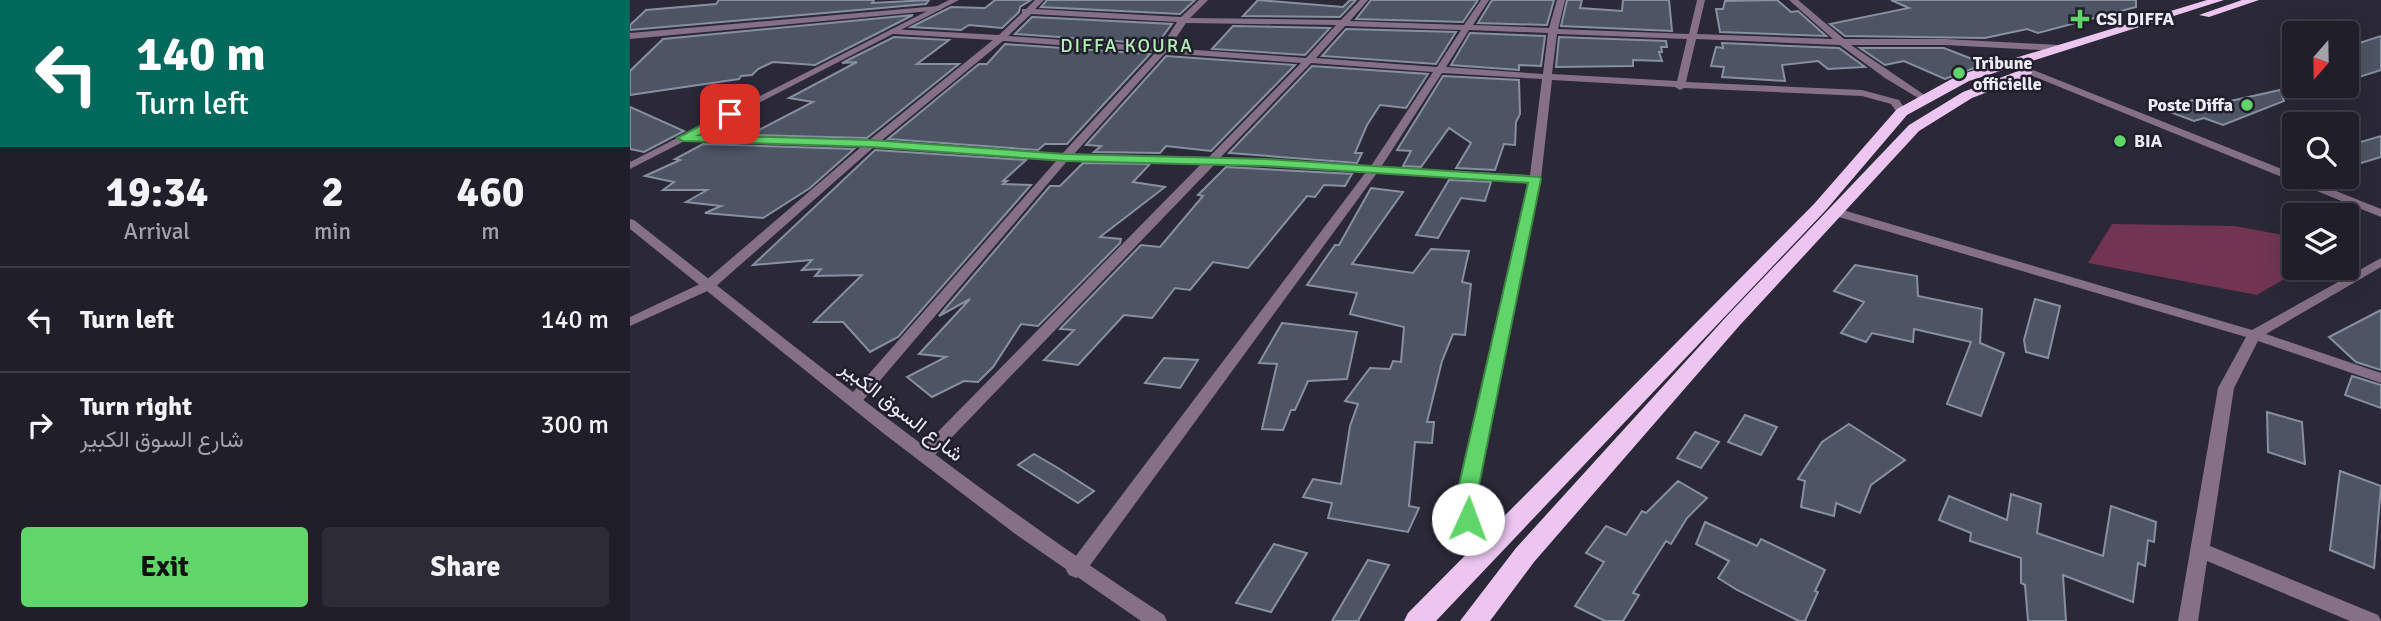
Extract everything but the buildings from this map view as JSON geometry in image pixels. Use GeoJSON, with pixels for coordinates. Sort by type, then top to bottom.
{"type":"FeatureCollection","features":[{"type":"Feature","properties":{"kind":"highway"},"geometry":{"type":"LineString","coordinates":[[1418,621],[1820,206],[1902,112],[1923,98],[1964,78],[2219,0]]}},
{"type":"Feature","properties":{"kind":"highway"},"geometry":{"type":"LineString","coordinates":[[1474,621],[1525,555],[1732,321],[1914,128],[1939,108],[1986,86],[2028,71],[2254,0]]}},
{"type":"Feature","properties":{"kind":"street"},"geometry":{"type":"LineString","coordinates":[[630,166],[955,0]]}},
{"type":"Feature","properties":{"kind":"street"},"geometry":{"type":"LineString","coordinates":[[630,322],[709,285],[871,144],[1001,38],[1025,11],[1040,0]]}},
{"type":"Feature","properties":{"kind":"street"},"geometry":{"type":"LineString","coordinates":[[854,400],[1065,157],[1163,50],[1183,20],[1204,0]]}},
{"type":"Feature","properties":{"kind":"street"},"geometry":{"type":"LineString","coordinates":[[924,456],[1310,59],[1364,0]]}},
{"type":"Feature","properties":{"kind":"street"},"geometry":{"type":"LineString","coordinates":[[1076,570],[1375,168],[1485,0]]}},
{"type":"Feature","properties":{"kind":"street"},"geometry":{"type":"LineString","coordinates":[[1479,556],[1468,519],[1469,485],[1535,179],[1553,31],[1561,0]]}},
{"type":"Feature","properties":{"kind":"street"},"geometry":{"type":"LineString","coordinates":[[1680,86],[1701,0]]}},
{"type":"Feature","properties":{"kind":"street"},"geometry":{"type":"LineString","coordinates":[[1793,0],[1840,42],[1886,76],[1923,98]]}},
{"type":"Feature","properties":{"kind":"street"},"geometry":{"type":"LineString","coordinates":[[630,36],[938,8]]}},
{"type":"Feature","properties":{"kind":"street"},"geometry":{"type":"LineString","coordinates":[[1025,11],[1183,20],[1342,23],[1840,42],[1945,42],[2060,48]]}},
{"type":"Feature","properties":{"kind":"street"},"geometry":{"type":"LineString","coordinates":[[894,31],[1310,59],[1548,79],[1862,93],[1895,102],[1902,112]]}},
{"type":"Feature","properties":{"kind":"street"},"geometry":{"type":"LineString","coordinates":[[2028,71],[2381,213]]}},
{"type":"Feature","properties":{"kind":"street"},"geometry":{"type":"LineString","coordinates":[[683,138],[871,144],[1065,157],[1210,160],[1535,179]]}},
{"type":"Feature","properties":{"kind":"street"},"geometry":{"type":"LineString","coordinates":[[1836,212],[2254,335],[2381,378]]}},
{"type":"Feature","properties":{"kind":"street","name":"شارع السوق الكبير"},"geometry":{"type":"LineString","coordinates":[[630,223],[924,456],[1076,570],[1157,621]]}},
{"type":"Feature","properties":{"kind":"street"},"geometry":{"type":"LineString","coordinates":[[2188,621],[2226,388],[2254,335],[2381,262]]}},
{"type":"Feature","properties":{"kind":"street"},"geometry":{"type":"LineString","coordinates":[[2198,549],[2371,621]]}},
{"type":"Feature","properties":{"kind":"shaded area"},"geometry":{"type":"Polygon","coordinates":[[[2112,224],[2235,226],[2282,235],[2283,280],[2257,295],[2088,263],[2112,224]]]}},
{"type":"Feature","properties":{"kind":"place","name":"CSI DIFFA"},"geometry":{"type":"Point","coordinates":[2080,19]}},
{"type":"Feature","properties":{"kind":"place","name":"Tribune officielle"},"geometry":{"type":"Point","coordinates":[1959,73]}},
{"type":"Feature","properties":{"kind":"place","name":"Poste Diffa"},"geometry":{"type":"Point","coordinates":[2247,105]}},
{"type":"Feature","properties":{"kind":"place","name":"BIA"},"geometry":{"type":"Point","coordinates":[2120,141]}},
{"type":"Feature","properties":{"kind":"district","name":"DIFFA KOURA"},"geometry":{"type":"Point","coordinates":[1127,45]}},
{"type":"Feature","properties":{"kind":"route"},"geometry":{"type":"LineString","coordinates":[[730,114],[683,138],[871,144],[1065,157],[1210,160],[1535,179],[1469,485],[1468,519]]}}]}
